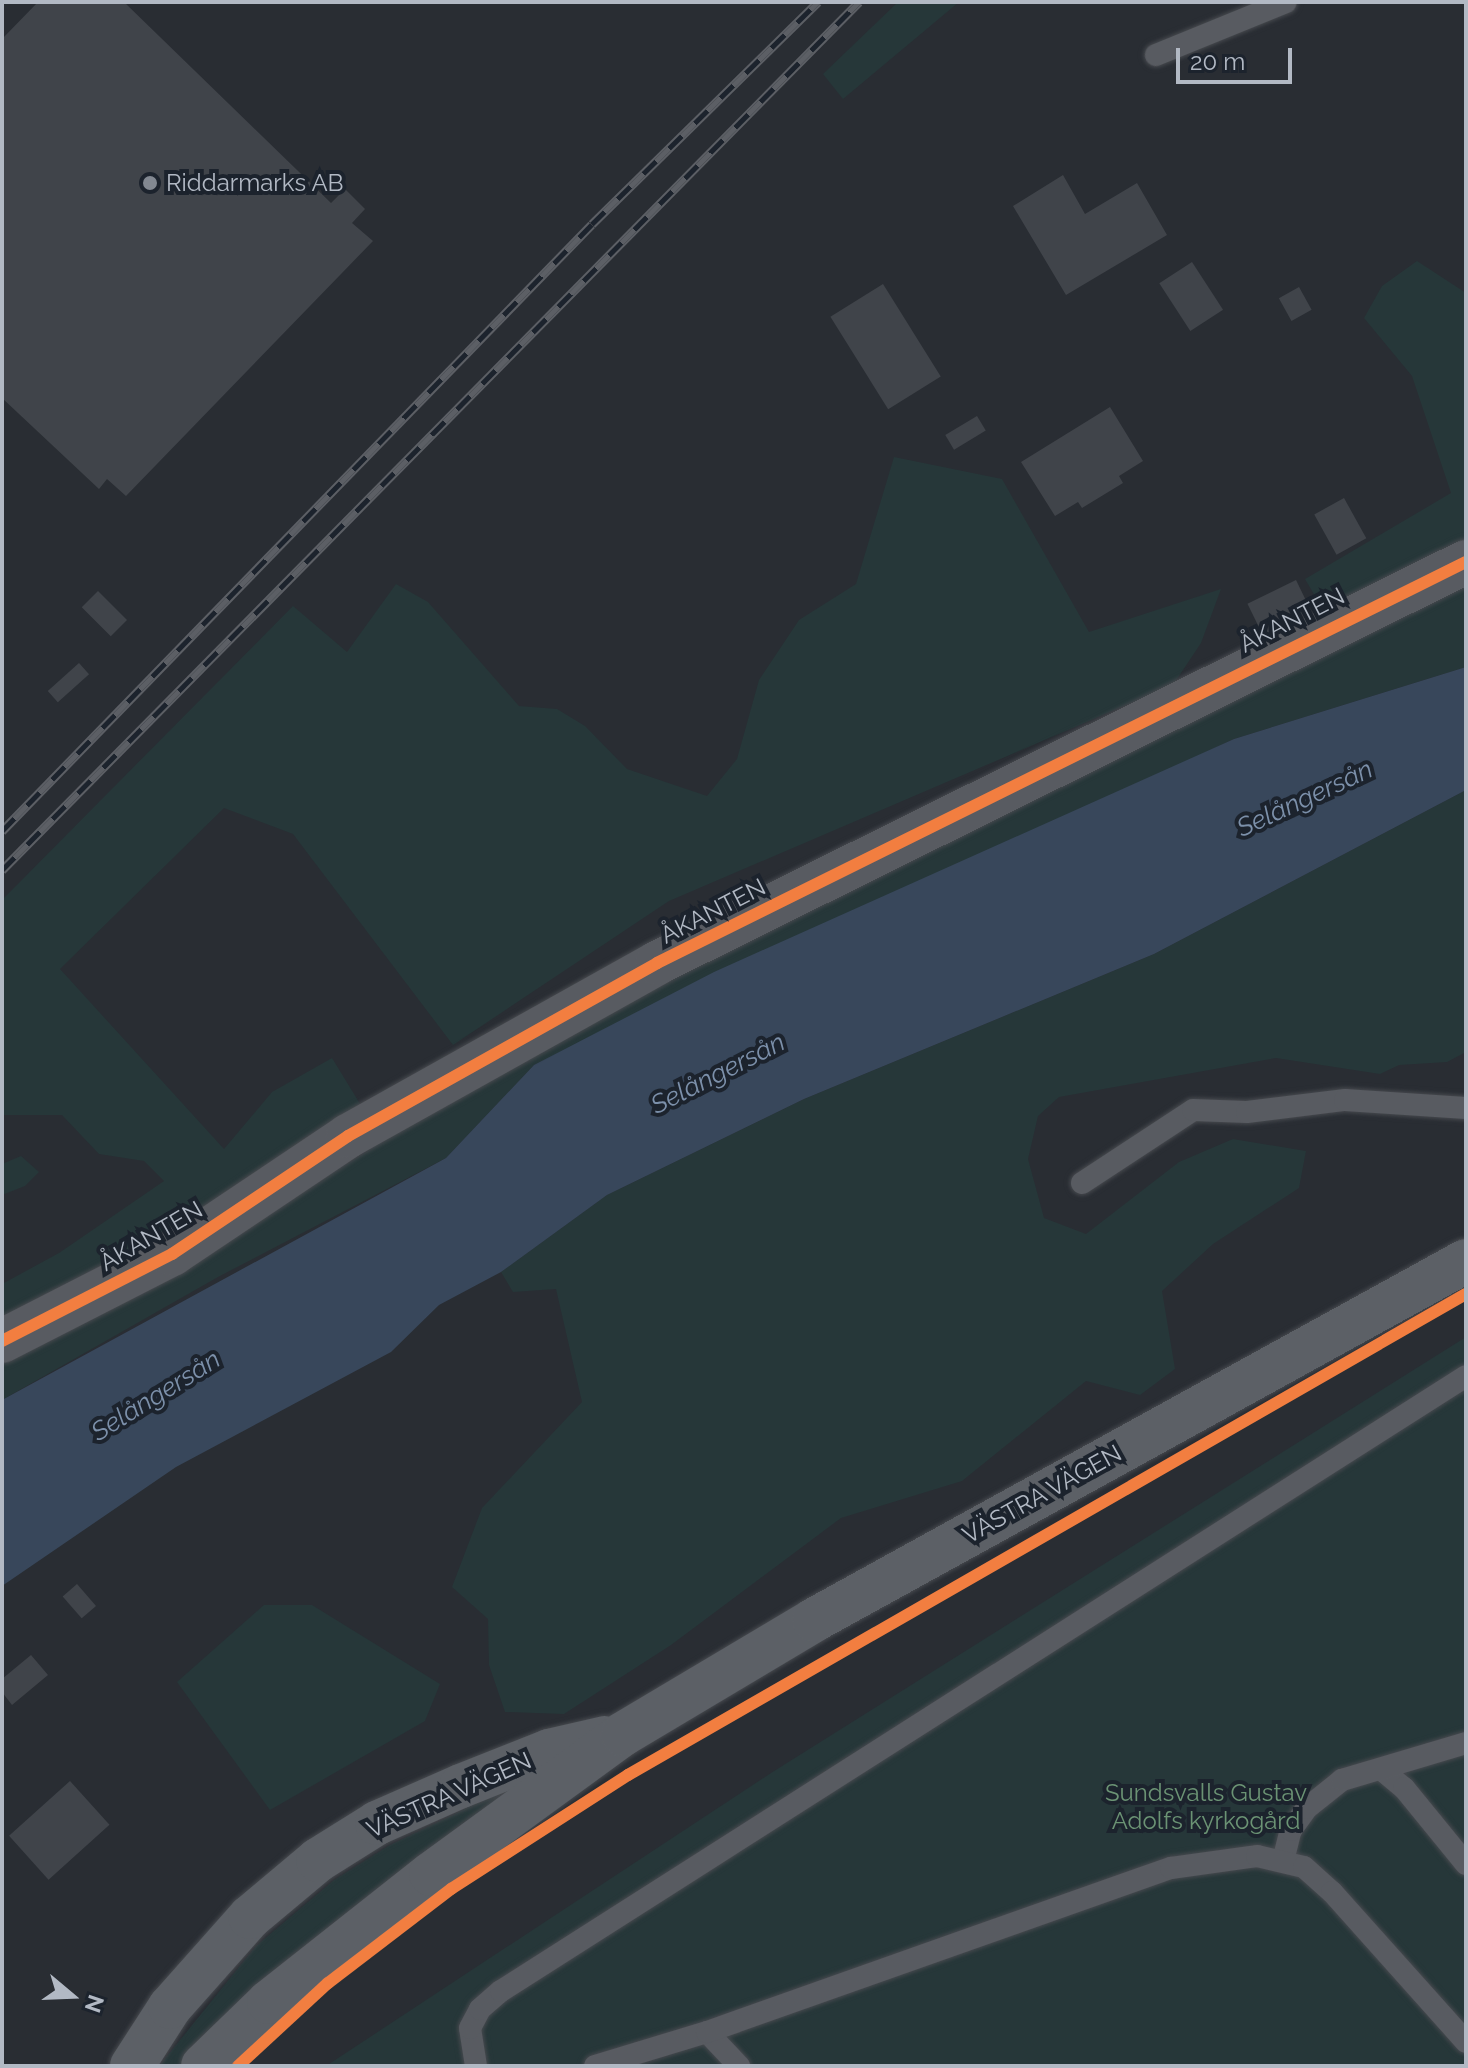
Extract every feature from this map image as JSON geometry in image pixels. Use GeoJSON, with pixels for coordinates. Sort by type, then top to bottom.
{"type":"FeatureCollection","features":[{"type":"Feature","properties":{"kind":"street","name":"ÅKANTEN"},"geometry":{"type":"LineString","coordinates":[[2,1341],[172,1254],[348,1136],[657,963],[1466,562]]}},
{"type":"Feature","properties":{"kind":"street","name":"VÄSTRA VÄGEN"},"geometry":{"type":"LineString","coordinates":[[203,2066],[269,2002],[431,1874],[623,1734],[814,1620],[1466,1261]]}},
{"type":"Feature","properties":{"kind":"street","name":"VÄSTRA VÄGEN"},"geometry":{"type":"LineString","coordinates":[[132,2066],[170,2007],[250,1917],[318,1860],[377,1823],[461,1786],[549,1751],[623,1734]]}},
{"type":"Feature","properties":{"kind":"lane"},"geometry":{"type":"LineString","coordinates":[[1156,55],[1286,2]]}},
{"type":"Feature","properties":{"kind":"lane"},"geometry":{"type":"LineString","coordinates":[[1082,1183],[1193,1110],[1247,1112],[1345,1100],[1466,1108]]}},
{"type":"Feature","properties":{"kind":"lane"},"geometry":{"type":"LineString","coordinates":[[476,2066],[470,2028],[480,2009],[501,1991],[1466,1376]]}},
{"type":"Feature","properties":{"kind":"lane"},"geometry":{"type":"LineString","coordinates":[[1283,1861],[1291,1830],[1307,1808],[1342,1780],[1466,1743]]}},
{"type":"Feature","properties":{"kind":"lane"},"geometry":{"type":"LineString","coordinates":[[1381,1769],[1404,1788],[1466,1864]]}},
{"type":"Feature","properties":{"kind":"lane"},"geometry":{"type":"LineString","coordinates":[[595,2066],[707,2032],[1171,1868],[1257,1856],[1304,1867],[1332,1892],[1466,2042]]}},
{"type":"Feature","properties":{"kind":"lane"},"geometry":{"type":"LineString","coordinates":[[707,2032],[739,2066]]}},
{"type":"Feature","properties":{"kind":"green space"},"geometry":{"type":"Polygon","coordinates":[[[898,2],[959,2],[843,99],[823,74],[898,2]]]}},
{"type":"Feature","properties":{"kind":"green space"},"geometry":{"type":"Polygon","coordinates":[[[1417,261],[1466,293],[1466,548],[1325,613],[1305,579],[1451,493],[1412,376],[1364,318],[1382,286],[1417,261]]]}},
{"type":"Feature","properties":{"kind":"green space"},"geometry":{"type":"Polygon","coordinates":[[[894,457],[1002,479],[1089,632],[1221,589],[1201,643],[1173,685],[669,901],[453,1045],[293,834],[224,808],[60,969],[224,1149],[272,1092],[332,1058],[362,1107],[195,1214],[2,1320],[2,1284],[59,1253],[164,1181],[144,1161],[99,1154],[62,1115],[2,1115],[2,900],[293,606],[347,652],[396,584],[428,602],[519,706],[557,709],[585,726],[627,769],[707,796],[737,759],[759,680],[799,620],[856,584],[894,457]]]}},
{"type":"Feature","properties":{"kind":"green space"},"geometry":{"type":"Polygon","coordinates":[[[1466,581],[1466,667],[1234,739],[534,1065],[446,1158],[218,1277],[2,1400],[2,1363],[212,1248],[588,1013],[1466,581]]]}},
{"type":"Feature","properties":{"kind":"green space"},"geometry":{"type":"Polygon","coordinates":[[[1466,790],[1466,1052],[1447,1062],[1399,1065],[1380,1074],[1276,1058],[1059,1097],[1038,1116],[1028,1159],[1044,1218],[1086,1234],[1179,1162],[1233,1139],[1306,1151],[1299,1188],[1213,1244],[1162,1291],[1175,1369],[1140,1395],[1086,1381],[962,1481],[841,1518],[671,1645],[564,1714],[505,1712],[489,1665],[488,1619],[452,1587],[482,1508],[582,1402],[556,1289],[513,1292],[501,1272],[607,1195],[804,1099],[1154,954],[1466,790]]]}},
{"type":"Feature","properties":{"kind":"green space"},"geometry":{"type":"Polygon","coordinates":[[[21,1156],[39,1172],[25,1186],[2,1195],[2,1164],[21,1156]]]}},
{"type":"Feature","properties":{"kind":"green space","name":"Sundsvalls Gustav Adolfs kyrkogård"},"geometry":{"type":"Polygon","coordinates":[[[1466,1337],[1466,2066],[326,2066],[771,1773],[1466,1337]]]}},
{"type":"Feature","properties":{"kind":"green space"},"geometry":{"type":"Polygon","coordinates":[[[264,1605],[312,1605],[440,1684],[425,1721],[270,1810],[177,1682],[264,1605]]]}},
{"type":"Feature","properties":{"kind":"green space"},"geometry":{"type":"Polygon","coordinates":[[[529,1778],[273,1971],[179,2066],[159,2066],[256,1946],[334,1880],[390,1845],[529,1778]]]}},
{"type":"Feature","properties":{"kind":"water","name":"Selångersån"},"geometry":{"type":"Polygon","coordinates":[[[1466,667],[1466,790],[1154,954],[804,1099],[607,1195],[501,1272],[439,1305],[391,1352],[176,1467],[2,1586],[2,1400],[446,1158],[534,1065],[714,972],[1234,739],[1466,667]]]}},
{"type":"Feature","properties":{"kind":"building"},"geometry":{"type":"Polygon","coordinates":[[[38,2],[124,2],[331,203],[345,189],[365,209],[352,223],[373,241],[126,496],[107,479],[99,489],[2,398],[2,39],[38,2]]]}},
{"type":"Feature","properties":{"kind":"building"},"geometry":{"type":"Polygon","coordinates":[[[1063,175],[1085,214],[1137,183],[1167,235],[1066,295],[1013,206],[1063,175]]]}},
{"type":"Feature","properties":{"kind":"building"},"geometry":{"type":"Polygon","coordinates":[[[1192,262],[1223,310],[1190,331],[1159,283],[1192,262]]]}},
{"type":"Feature","properties":{"kind":"building"},"geometry":{"type":"Polygon","coordinates":[[[883,284],[941,376],[888,409],[830,317],[883,284]]]}},
{"type":"Feature","properties":{"kind":"building"},"geometry":{"type":"Polygon","coordinates":[[[1299,287],[1312,310],[1291,321],[1279,298],[1299,287]]]}},
{"type":"Feature","properties":{"kind":"building"},"geometry":{"type":"Polygon","coordinates":[[[1110,407],[1143,461],[1119,476],[1123,483],[1082,508],[1078,502],[1055,516],[1021,462],[1110,407]]]}},
{"type":"Feature","properties":{"kind":"building"},"geometry":{"type":"Polygon","coordinates":[[[977,416],[986,431],[954,450],[945,435],[977,416]]]}},
{"type":"Feature","properties":{"kind":"building"},"geometry":{"type":"Polygon","coordinates":[[[1344,498],[1366,538],[1337,555],[1314,514],[1344,498]]]}},
{"type":"Feature","properties":{"kind":"building"},"geometry":{"type":"Polygon","coordinates":[[[1296,580],[1315,619],[1266,642],[1247,604],[1296,580]]]}},
{"type":"Feature","properties":{"kind":"building"},"geometry":{"type":"Polygon","coordinates":[[[98,591],[127,620],[111,636],[82,607],[98,591]]]}},
{"type":"Feature","properties":{"kind":"building"},"geometry":{"type":"Polygon","coordinates":[[[79,663],[89,674],[58,702],[48,691],[79,663]]]}},
{"type":"Feature","properties":{"kind":"building"},"geometry":{"type":"Polygon","coordinates":[[[77,1584],[96,1606],[82,1618],[63,1596],[77,1584]]]}},
{"type":"Feature","properties":{"kind":"building"},"geometry":{"type":"Polygon","coordinates":[[[31,1655],[48,1675],[12,1705],[2,1692],[2,1679],[31,1655]]]}},
{"type":"Feature","properties":{"kind":"building"},"geometry":{"type":"Polygon","coordinates":[[[70,1781],[109,1825],[49,1880],[9,1836],[70,1781]]]}},
{"type":"Feature","properties":{"kind":"railway"},"geometry":{"type":"LineString","coordinates":[[2,831],[592,224],[818,2]]}},
{"type":"Feature","properties":{"kind":"railway"},"geometry":{"type":"LineString","coordinates":[[2,870],[859,2]]}},
{"type":"Feature","properties":{"kind":"cycle path"},"geometry":{"type":"LineString","coordinates":[[2,1341],[172,1254],[348,1136],[657,963],[1466,562]]}},
{"type":"Feature","properties":{"kind":"cycle path"},"geometry":{"type":"LineString","coordinates":[[238,2066],[328,1983],[451,1889],[628,1775],[1466,1294]]}},
{"type":"Feature","properties":{"kind":"place","name":"Riddarmarks AB"},"geometry":{"type":"Point","coordinates":[150,183]}}]}
